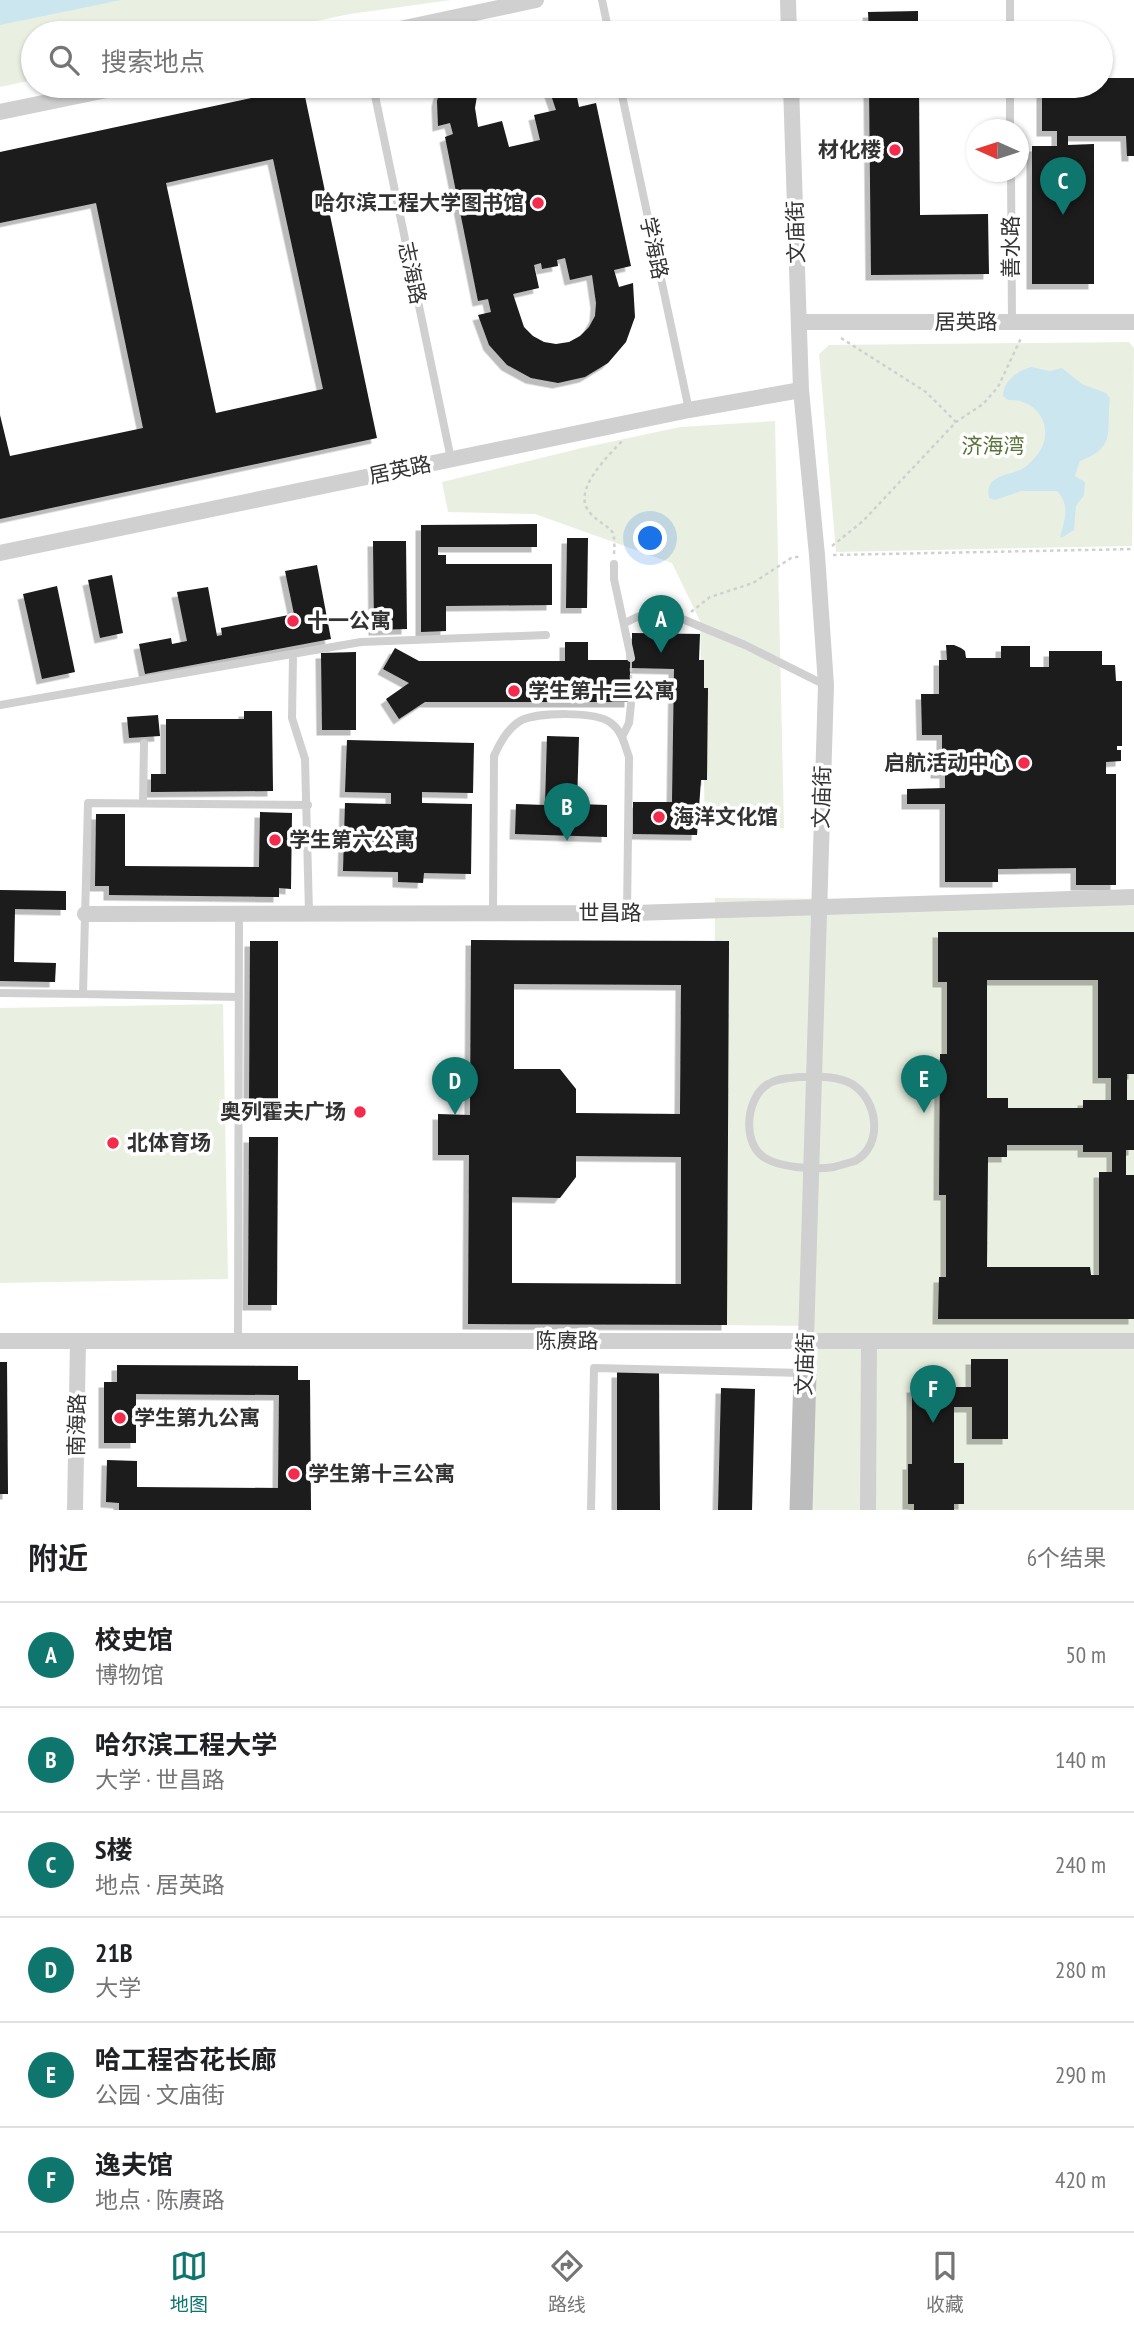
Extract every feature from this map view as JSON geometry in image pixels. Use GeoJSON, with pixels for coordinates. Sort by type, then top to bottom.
{"type":"FeatureCollection","features":[{"type":"Feature","properties":{"kind":"main road","name":"文庙街"},"geometry":{"type":"LineString","coordinates":[[801,1510],[805,1373]]}},
{"type":"Feature","properties":{"kind":"street"},"geometry":{"type":"LineString","coordinates":[[438,21],[537,0]]}},
{"type":"Feature","properties":{"kind":"street"},"geometry":{"type":"LineString","coordinates":[[788,0],[789,21]]}},
{"type":"Feature","properties":{"kind":"street"},"geometry":{"type":"LineString","coordinates":[[0,112],[68,98]]}},
{"type":"Feature","properties":{"kind":"street","name":"文庙街"},"geometry":{"type":"LineString","coordinates":[[792,98],[807,321],[801,390],[826,685],[805,1373]]}},
{"type":"Feature","properties":{"kind":"street","name":"居英路"},"geometry":{"type":"LineString","coordinates":[[807,321],[1134,322]]}},
{"type":"Feature","properties":{"kind":"street","name":"居英路"},"geometry":{"type":"LineString","coordinates":[[0,554],[643,419],[801,390]]}},
{"type":"Feature","properties":{"kind":"street","name":"世昌路"},"geometry":{"type":"LineString","coordinates":[[85,914],[627,913],[1134,897]]}},
{"type":"Feature","properties":{"kind":"street","name":"陈赓路"},"geometry":{"type":"LineString","coordinates":[[0,1340],[1134,1341]]}},
{"type":"Feature","properties":{"kind":"street","name":"南海路"},"geometry":{"type":"LineString","coordinates":[[75,1510],[78,1340]]}},
{"type":"Feature","properties":{"kind":"street"},"geometry":{"type":"LineString","coordinates":[[868,1510],[869,1341]]}},
{"type":"Feature","properties":{"kind":"lane"},"geometry":{"type":"LineString","coordinates":[[602,0],[606,21]]}},
{"type":"Feature","properties":{"kind":"lane"},"geometry":{"type":"LineString","coordinates":[[1010,0],[1010,21]]}},
{"type":"Feature","properties":{"kind":"lane","name":"志海路"},"geometry":{"type":"LineString","coordinates":[[376,98],[451,459]]}},
{"type":"Feature","properties":{"kind":"lane","name":"学海路"},"geometry":{"type":"LineString","coordinates":[[623,98],[689,410]]}},
{"type":"Feature","properties":{"kind":"lane"},"geometry":{"type":"LineString","coordinates":[[1010,98],[1010,119]]}},
{"type":"Feature","properties":{"kind":"lane","name":"善水路"},"geometry":{"type":"LineString","coordinates":[[1012,182],[1020,322]]}},
{"type":"Feature","properties":{"kind":"lane"},"geometry":{"type":"LineString","coordinates":[[614,564],[614,579],[631,658]]}},
{"type":"Feature","properties":{"kind":"lane"},"geometry":{"type":"LineString","coordinates":[[625,623],[647,615],[687,619],[826,685]]}},
{"type":"Feature","properties":{"kind":"lane"},"geometry":{"type":"LineString","coordinates":[[0,705],[361,642],[546,635]]}},
{"type":"Feature","properties":{"kind":"lane"},"geometry":{"type":"LineString","coordinates":[[293,654],[292,718],[305,759],[308,804],[309,912]]}},
{"type":"Feature","properties":{"kind":"lane"},"geometry":{"type":"LineString","coordinates":[[622,737],[629,723],[631,704]]}},
{"type":"Feature","properties":{"kind":"lane"},"geometry":{"type":"LineString","coordinates":[[493,913],[494,756],[502,738],[519,722],[538,714],[596,717],[611,723],[622,737],[629,757],[627,913]]}},
{"type":"Feature","properties":{"kind":"lane"},"geometry":{"type":"LineString","coordinates":[[143,803],[144,743]]}},
{"type":"Feature","properties":{"kind":"lane"},"geometry":{"type":"LineString","coordinates":[[83,994],[88,803],[308,804]]}},
{"type":"Feature","properties":{"kind":"lane"},"geometry":{"type":"LineString","coordinates":[[238,1340],[239,912]]}},
{"type":"Feature","properties":{"kind":"lane"},"geometry":{"type":"LineString","coordinates":[[0,993],[239,997]]}},
{"type":"Feature","properties":{"kind":"lane"},"geometry":{"type":"LineString","coordinates":[[814,1077],[836,1077],[852,1084],[865,1095],[872,1106],[875,1121],[873,1137],[856,1160],[832,1167],[794,1167],[763,1157],[754,1147],[750,1134],[752,1103],[767,1084],[779,1079],[814,1077]]}},
{"type":"Feature","properties":{"kind":"lane"},"geometry":{"type":"LineString","coordinates":[[591,1510],[594,1368],[805,1373]]}},
{"type":"Feature","properties":{"kind":"path"},"geometry":{"type":"LineString","coordinates":[[807,321],[926,392],[956,422]]}},
{"type":"Feature","properties":{"kind":"path"},"geometry":{"type":"LineString","coordinates":[[817,555],[863,522],[956,422],[983,404],[998,387],[1020,322]]}},
{"type":"Feature","properties":{"kind":"path"},"geometry":{"type":"LineString","coordinates":[[614,564],[615,536],[590,513],[585,496],[595,471],[643,419]]}},
{"type":"Feature","properties":{"kind":"path"},"geometry":{"type":"LineString","coordinates":[[687,619],[710,597],[759,580],[791,558],[817,555],[1134,548]]}},
{"type":"Feature","properties":{"kind":"path"},"geometry":{"type":"LineString","coordinates":[[631,658],[631,704]]}},
{"type":"Feature","properties":{"kind":"green space"},"geometry":{"type":"Polygon","coordinates":[[[0,0],[451,0],[316,21],[21,21],[21,83],[0,87],[0,0]]]}},
{"type":"Feature","properties":{"kind":"green space","name":"济海湾"},"geometry":{"type":"Polygon","coordinates":[[[1129,342],[1134,348],[1132,546],[836,552],[819,354],[829,345],[1129,342]]]}},
{"type":"Feature","properties":{"kind":"green space"},"geometry":{"type":"Polygon","coordinates":[[[775,421],[784,828],[705,825],[700,621],[672,563],[535,514],[448,512],[442,482],[680,427],[775,421]]]}},
{"type":"Feature","properties":{"kind":"green space"},"geometry":{"type":"Polygon","coordinates":[[[715,898],[1134,901],[1134,1510],[811,1510],[812,1326],[713,1325],[715,898]]]}},
{"type":"Feature","properties":{"kind":"green space","name":"北体育场"},"geometry":{"type":"Polygon","coordinates":[[[223,1004],[228,1279],[0,1283],[0,1008],[223,1004]]]}},
{"type":"Feature","properties":{"kind":"water"},"geometry":{"type":"Polygon","coordinates":[[[0,0],[121,0],[0,25],[0,0]]]}},
{"type":"Feature","properties":{"kind":"water"},"geometry":{"type":"Polygon","coordinates":[[[1031,367],[1050,371],[1062,368],[1082,384],[1106,393],[1110,398],[1109,430],[1105,444],[1092,456],[1080,461],[1075,476],[1085,482],[1084,495],[1076,506],[1074,530],[1063,537],[1060,537],[1065,508],[1057,491],[1022,491],[995,500],[989,498],[988,490],[993,481],[1027,465],[1039,452],[1044,440],[1045,431],[1040,414],[1026,403],[1008,400],[1003,396],[1005,386],[1012,377],[1031,367]]]}},
{"type":"Feature","properties":{"kind":"building"},"geometry":{"type":"Polygon","coordinates":[[[918,11],[918,21],[868,21],[868,12],[918,11]]]}},
{"type":"Feature","properties":{"kind":"building"},"geometry":{"type":"Polygon","coordinates":[[[1113,78],[1134,78],[1134,156],[1127,156],[1126,136],[1068,136],[1068,145],[1094,144],[1094,284],[1032,284],[1032,146],[1057,146],[1057,131],[1042,131],[1042,98],[1113,98],[1113,78]]]}},
{"type":"Feature","properties":{"kind":"building"},"geometry":{"type":"Polygon","coordinates":[[[252,98],[305,98],[377,438],[0,519],[0,415],[10,456],[143,428],[96,203],[0,223],[0,152],[252,98]],[[273,159],[166,183],[216,413],[323,389],[273,159]]]}},
{"type":"Feature","properties":{"kind":"building","name":"哈尔滨工程大学图书馆"},"geometry":{"type":"Polygon","coordinates":[[[438,98],[477,98],[475,108],[478,127],[502,121],[509,147],[540,140],[534,115],[556,110],[552,98],[577,98],[579,107],[596,103],[631,266],[614,270],[619,287],[633,283],[635,317],[626,342],[608,363],[585,377],[558,383],[531,378],[507,365],[489,345],[478,315],[491,312],[488,299],[478,301],[445,137],[453,134],[450,123],[438,126],[438,98]],[[565,258],[557,260],[558,266],[542,269],[541,263],[534,265],[539,288],[513,294],[524,327],[544,342],[556,344],[569,342],[580,336],[595,316],[592,275],[570,280],[565,258]]]}},
{"type":"Feature","properties":{"kind":"building","name":"材化楼"},"geometry":{"type":"Polygon","coordinates":[[[869,98],[919,98],[920,215],[988,214],[989,274],[871,275],[869,98]]]}},
{"type":"Feature","properties":{"kind":"building"},"geometry":{"type":"Polygon","coordinates":[[[537,524],[537,547],[438,547],[438,555],[446,555],[446,564],[552,564],[552,605],[446,606],[446,631],[421,632],[421,525],[537,524]]]}},
{"type":"Feature","properties":{"kind":"building"},"geometry":{"type":"Polygon","coordinates":[[[567,538],[588,538],[587,608],[566,608],[567,538]]]}},
{"type":"Feature","properties":{"kind":"building"},"geometry":{"type":"Polygon","coordinates":[[[373,541],[406,541],[407,629],[374,630],[373,541]]]}},
{"type":"Feature","properties":{"kind":"building","name":"十一公寓"},"geometry":{"type":"Polygon","coordinates":[[[317,565],[331,639],[145,674],[139,644],[171,638],[172,644],[187,641],[177,592],[208,587],[217,636],[222,635],[221,628],[294,614],[285,571],[317,565]]]}},
{"type":"Feature","properties":{"kind":"building"},"geometry":{"type":"Polygon","coordinates":[[[112,575],[123,633],[100,638],[88,580],[112,575]]]}},
{"type":"Feature","properties":{"kind":"building"},"geometry":{"type":"Polygon","coordinates":[[[57,586],[75,672],[42,679],[23,594],[57,586]]]}},
{"type":"Feature","properties":{"kind":"building"},"geometry":{"type":"Polygon","coordinates":[[[632,633],[700,634],[699,660],[704,660],[704,688],[708,688],[707,780],[701,780],[697,835],[633,834],[633,802],[672,802],[674,669],[632,668],[632,633]]]}},
{"type":"Feature","properties":{"kind":"building","name":"学生第十二公寓"},"geometry":{"type":"Polygon","coordinates":[[[565,642],[588,642],[588,660],[630,660],[630,702],[425,702],[399,719],[386,699],[409,683],[383,669],[395,648],[419,661],[565,661],[565,642]]]}},
{"type":"Feature","properties":{"kind":"building","name":"启航活动中心"},"geometry":{"type":"Polygon","coordinates":[[[946,645],[961,648],[965,651],[966,658],[1001,658],[1001,646],[1030,646],[1030,667],[1049,667],[1049,651],[1102,651],[1102,665],[1115,665],[1116,681],[1122,681],[1122,746],[1117,746],[1117,750],[1121,750],[1121,761],[1106,762],[1106,774],[1116,774],[1116,885],[1076,885],[1076,868],[998,869],[998,882],[945,882],[945,804],[907,804],[907,789],[945,788],[945,773],[936,773],[936,765],[942,765],[942,735],[922,735],[921,694],[939,694],[939,660],[947,660],[946,645]]]}},
{"type":"Feature","properties":{"kind":"building"},"geometry":{"type":"Polygon","coordinates":[[[356,652],[356,730],[322,730],[321,653],[356,652]]]}},
{"type":"Feature","properties":{"kind":"building"},"geometry":{"type":"Polygon","coordinates":[[[244,711],[272,711],[273,791],[151,792],[151,774],[166,774],[166,719],[244,719],[244,711]]]}},
{"type":"Feature","properties":{"kind":"building"},"geometry":{"type":"Polygon","coordinates":[[[158,715],[160,736],[129,738],[127,717],[158,715]]]}},
{"type":"Feature","properties":{"kind":"building"},"geometry":{"type":"Polygon","coordinates":[[[547,736],[579,737],[577,804],[607,805],[607,837],[515,834],[516,804],[545,805],[547,736]]]}},
{"type":"Feature","properties":{"kind":"building"},"geometry":{"type":"Polygon","coordinates":[[[347,740],[474,743],[473,793],[422,792],[422,803],[472,804],[471,874],[424,873],[423,883],[398,882],[398,872],[343,871],[345,803],[391,804],[391,793],[345,792],[347,740]]]}},
{"type":"Feature","properties":{"kind":"building","name":"学生第六公寓"},"geometry":{"type":"Polygon","coordinates":[[[260,812],[292,813],[291,889],[279,888],[279,897],[109,895],[109,886],[95,886],[96,814],[125,814],[125,866],[259,867],[260,812]]]}},
{"type":"Feature","properties":{"kind":"building"},"geometry":{"type":"Polygon","coordinates":[[[0,890],[66,891],[66,910],[15,909],[14,962],[56,963],[55,982],[0,981],[0,890]]]}},
{"type":"Feature","properties":{"kind":"building"},"geometry":{"type":"Polygon","coordinates":[[[938,932],[1134,932],[1134,1074],[1127,1074],[1127,1100],[1134,1100],[1134,1150],[1126,1150],[1126,1175],[1134,1175],[1134,1319],[938,1319],[939,1277],[946,1277],[946,1195],[939,1195],[940,1054],[947,1054],[947,982],[938,982],[938,932]],[[987,980],[987,1098],[1008,1098],[1008,1108],[1083,1108],[1083,1100],[1111,1100],[1111,1078],[1098,1078],[1098,980],[987,980]],[[1007,1145],[1007,1157],[988,1157],[987,1267],[1090,1267],[1091,1275],[1099,1275],[1099,1172],[1112,1172],[1112,1152],[1083,1152],[1083,1145],[1007,1145]]]}},
{"type":"Feature","properties":{"kind":"building"},"geometry":{"type":"Polygon","coordinates":[[[471,940],[729,941],[727,1325],[468,1324],[469,1155],[438,1155],[438,1114],[470,1115],[471,940]],[[514,984],[514,1069],[560,1069],[576,1089],[576,1113],[680,1114],[681,985],[514,984]],[[576,1156],[576,1177],[560,1198],[512,1197],[512,1283],[681,1284],[681,1157],[576,1156]]]}},
{"type":"Feature","properties":{"kind":"building"},"geometry":{"type":"Polygon","coordinates":[[[250,941],[278,941],[278,1109],[249,1109],[250,941]]]}},
{"type":"Feature","properties":{"kind":"building"},"geometry":{"type":"Polygon","coordinates":[[[249,1137],[278,1137],[277,1305],[248,1305],[249,1137]]]}},
{"type":"Feature","properties":{"kind":"building"},"geometry":{"type":"Polygon","coordinates":[[[971,1359],[1008,1359],[1008,1439],[972,1439],[972,1407],[954,1407],[954,1463],[964,1463],[964,1504],[954,1504],[954,1510],[914,1510],[914,1504],[908,1504],[908,1464],[912,1464],[912,1387],[971,1387],[971,1359]]]}},
{"type":"Feature","properties":{"kind":"building"},"geometry":{"type":"Polygon","coordinates":[[[0,1362],[7,1362],[8,1494],[0,1494],[0,1362]]]}},
{"type":"Feature","properties":{"kind":"building"},"geometry":{"type":"Polygon","coordinates":[[[117,1365],[298,1366],[298,1380],[310,1380],[311,1510],[119,1510],[119,1503],[106,1502],[107,1460],[137,1461],[137,1487],[278,1488],[279,1395],[136,1394],[136,1443],[104,1443],[104,1382],[117,1382],[117,1365]]]}},
{"type":"Feature","properties":{"kind":"building"},"geometry":{"type":"Polygon","coordinates":[[[617,1372],[659,1372],[660,1510],[617,1510],[617,1372]]]}},
{"type":"Feature","properties":{"kind":"building"},"geometry":{"type":"Polygon","coordinates":[[[721,1388],[755,1389],[752,1510],[718,1510],[721,1388]]]}},
{"type":"Feature","properties":{"kind":"place","name":"材化楼"},"geometry":{"type":"Point","coordinates":[895,150]}},
{"type":"Feature","properties":{"kind":"place","name":"哈尔滨工程大学图书馆"},"geometry":{"type":"Point","coordinates":[538,203]}},
{"type":"Feature","properties":{"kind":"place","name":"S楼"},"geometry":{"type":"Point","coordinates":[1063,215]}},
{"type":"Feature","properties":{"kind":"place","name":"十一公寓"},"geometry":{"type":"Point","coordinates":[293,621]}},
{"type":"Feature","properties":{"kind":"place","name":"校史馆"},"geometry":{"type":"Point","coordinates":[661,653]}},
{"type":"Feature","properties":{"kind":"place","name":"学生第十二公寓"},"geometry":{"type":"Point","coordinates":[514,691]}},
{"type":"Feature","properties":{"kind":"place","name":"启航活动中心"},"geometry":{"type":"Point","coordinates":[1024,763]}},
{"type":"Feature","properties":{"kind":"place","name":"海洋文化馆"},"geometry":{"type":"Point","coordinates":[659,817]}},
{"type":"Feature","properties":{"kind":"place","name":"学生第六公寓"},"geometry":{"type":"Point","coordinates":[275,840]}},
{"type":"Feature","properties":{"kind":"place","name":"哈尔滨工程大学"},"geometry":{"type":"Point","coordinates":[567,841]}},
{"type":"Feature","properties":{"kind":"place","name":"奥列霍夫广场"},"geometry":{"type":"Point","coordinates":[360,1112]}},
{"type":"Feature","properties":{"kind":"place","name":"哈工程杏花长廊"},"geometry":{"type":"Point","coordinates":[924,1113]}},
{"type":"Feature","properties":{"kind":"place","name":"21B"},"geometry":{"type":"Point","coordinates":[455,1115]}},
{"type":"Feature","properties":{"kind":"place","name":"北体育场"},"geometry":{"type":"Point","coordinates":[113,1143]}},
{"type":"Feature","properties":{"kind":"place","name":"学生第九公寓"},"geometry":{"type":"Point","coordinates":[120,1418]}},
{"type":"Feature","properties":{"kind":"place","name":"逸夫馆"},"geometry":{"type":"Point","coordinates":[933,1423]}},
{"type":"Feature","properties":{"kind":"place","name":"学生第十三公寓"},"geometry":{"type":"Point","coordinates":[294,1474]}}]}
